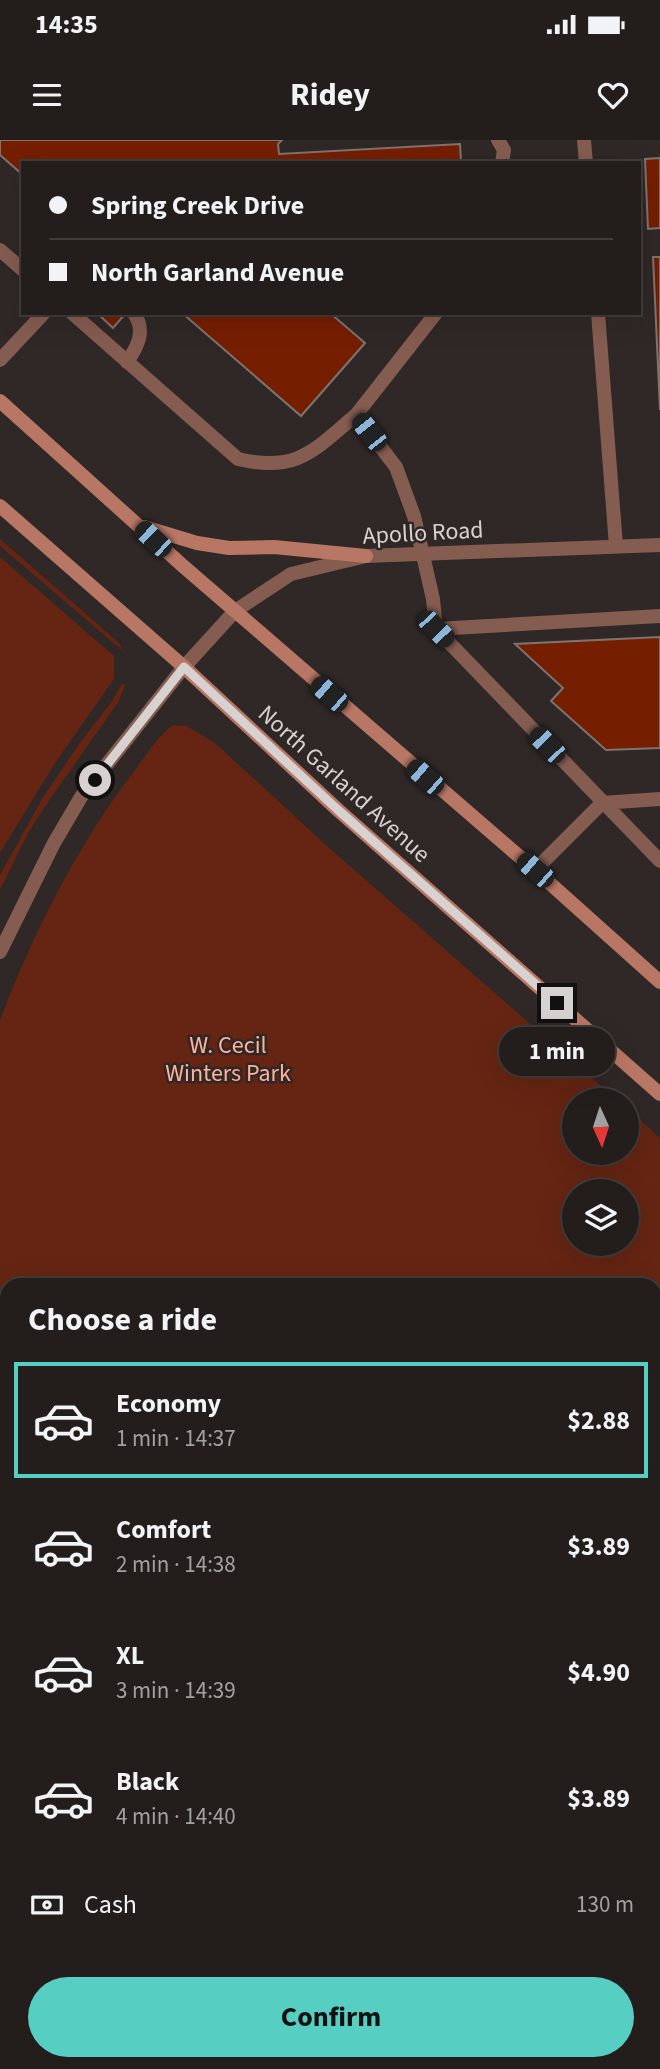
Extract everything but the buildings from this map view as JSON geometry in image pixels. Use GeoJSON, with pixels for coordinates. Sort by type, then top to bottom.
{"type":"FeatureCollection","features":[{"type":"Feature","properties":{"kind":"main road"},"geometry":{"type":"LineString","coordinates":[[0,401],[234,611],[535,870],[660,982]]}},
{"type":"Feature","properties":{"kind":"main road","name":"North Garland Avenue"},"geometry":{"type":"LineString","coordinates":[[0,506],[184,667],[338,810],[660,1094]]}},
{"type":"Feature","properties":{"kind":"main road"},"geometry":{"type":"LineString","coordinates":[[138,525],[197,544],[229,548],[274,547],[366,556]]}},
{"type":"Feature","properties":{"kind":"street"},"geometry":{"type":"LineString","coordinates":[[498,140],[504,150],[502,161]]}},
{"type":"Feature","properties":{"kind":"street"},"geometry":{"type":"LineString","coordinates":[[584,140],[586,161]]}},
{"type":"Feature","properties":{"kind":"street"},"geometry":{"type":"LineString","coordinates":[[0,250],[21,268]]}},
{"type":"Feature","properties":{"kind":"street"},"geometry":{"type":"LineString","coordinates":[[0,360],[42,315]]}},
{"type":"Feature","properties":{"kind":"street"},"geometry":{"type":"LineString","coordinates":[[74,315],[238,458],[256,463],[290,462],[311,454],[356,415],[434,315]]}},
{"type":"Feature","properties":{"kind":"street"},"geometry":{"type":"LineString","coordinates":[[127,362],[140,338],[140,328],[135,315]]}},
{"type":"Feature","properties":{"kind":"street"},"geometry":{"type":"LineString","coordinates":[[598,315],[616,546]]}},
{"type":"Feature","properties":{"kind":"street"},"geometry":{"type":"LineString","coordinates":[[356,415],[396,467],[414,516],[433,599],[436,629],[660,861]]}},
{"type":"Feature","properties":{"kind":"street","name":"Apollo Road"},"geometry":{"type":"LineString","coordinates":[[0,952],[54,843],[81,797],[184,667],[234,611],[291,574],[366,556],[660,545]]}},
{"type":"Feature","properties":{"kind":"street"},"geometry":{"type":"LineString","coordinates":[[436,629],[660,616]]}},
{"type":"Feature","properties":{"kind":"street"},"geometry":{"type":"LineString","coordinates":[[535,870],[602,803],[660,799]]}},
{"type":"Feature","properties":{"kind":"green space"},"geometry":{"type":"Polygon","coordinates":[[[0,539],[118,642],[124,652],[0,546],[0,539]]]}},
{"type":"Feature","properties":{"kind":"green space"},"geometry":{"type":"Polygon","coordinates":[[[0,557],[114,656],[114,679],[57,760],[0,853],[0,557]]]}},
{"type":"Feature","properties":{"kind":"green space"},"geometry":{"type":"Polygon","coordinates":[[[122,683],[125,685],[119,701],[27,835],[0,890],[0,875],[42,799],[122,683]]]}},
{"type":"Feature","properties":{"kind":"green space","name":"W. Cecil Winters Park"},"geometry":{"type":"Polygon","coordinates":[[[173,725],[187,726],[215,743],[327,846],[603,1088],[562,1088],[562,1166],[639,1166],[639,1119],[660,1138],[660,1278],[0,1278],[0,1020],[27,954],[58,890],[114,799],[152,746],[173,725]]]}},
{"type":"Feature","properties":{"kind":"route"},"geometry":{"type":"LineString","coordinates":[[95,780],[184,667],[338,810],[557,1003]]}}]}
